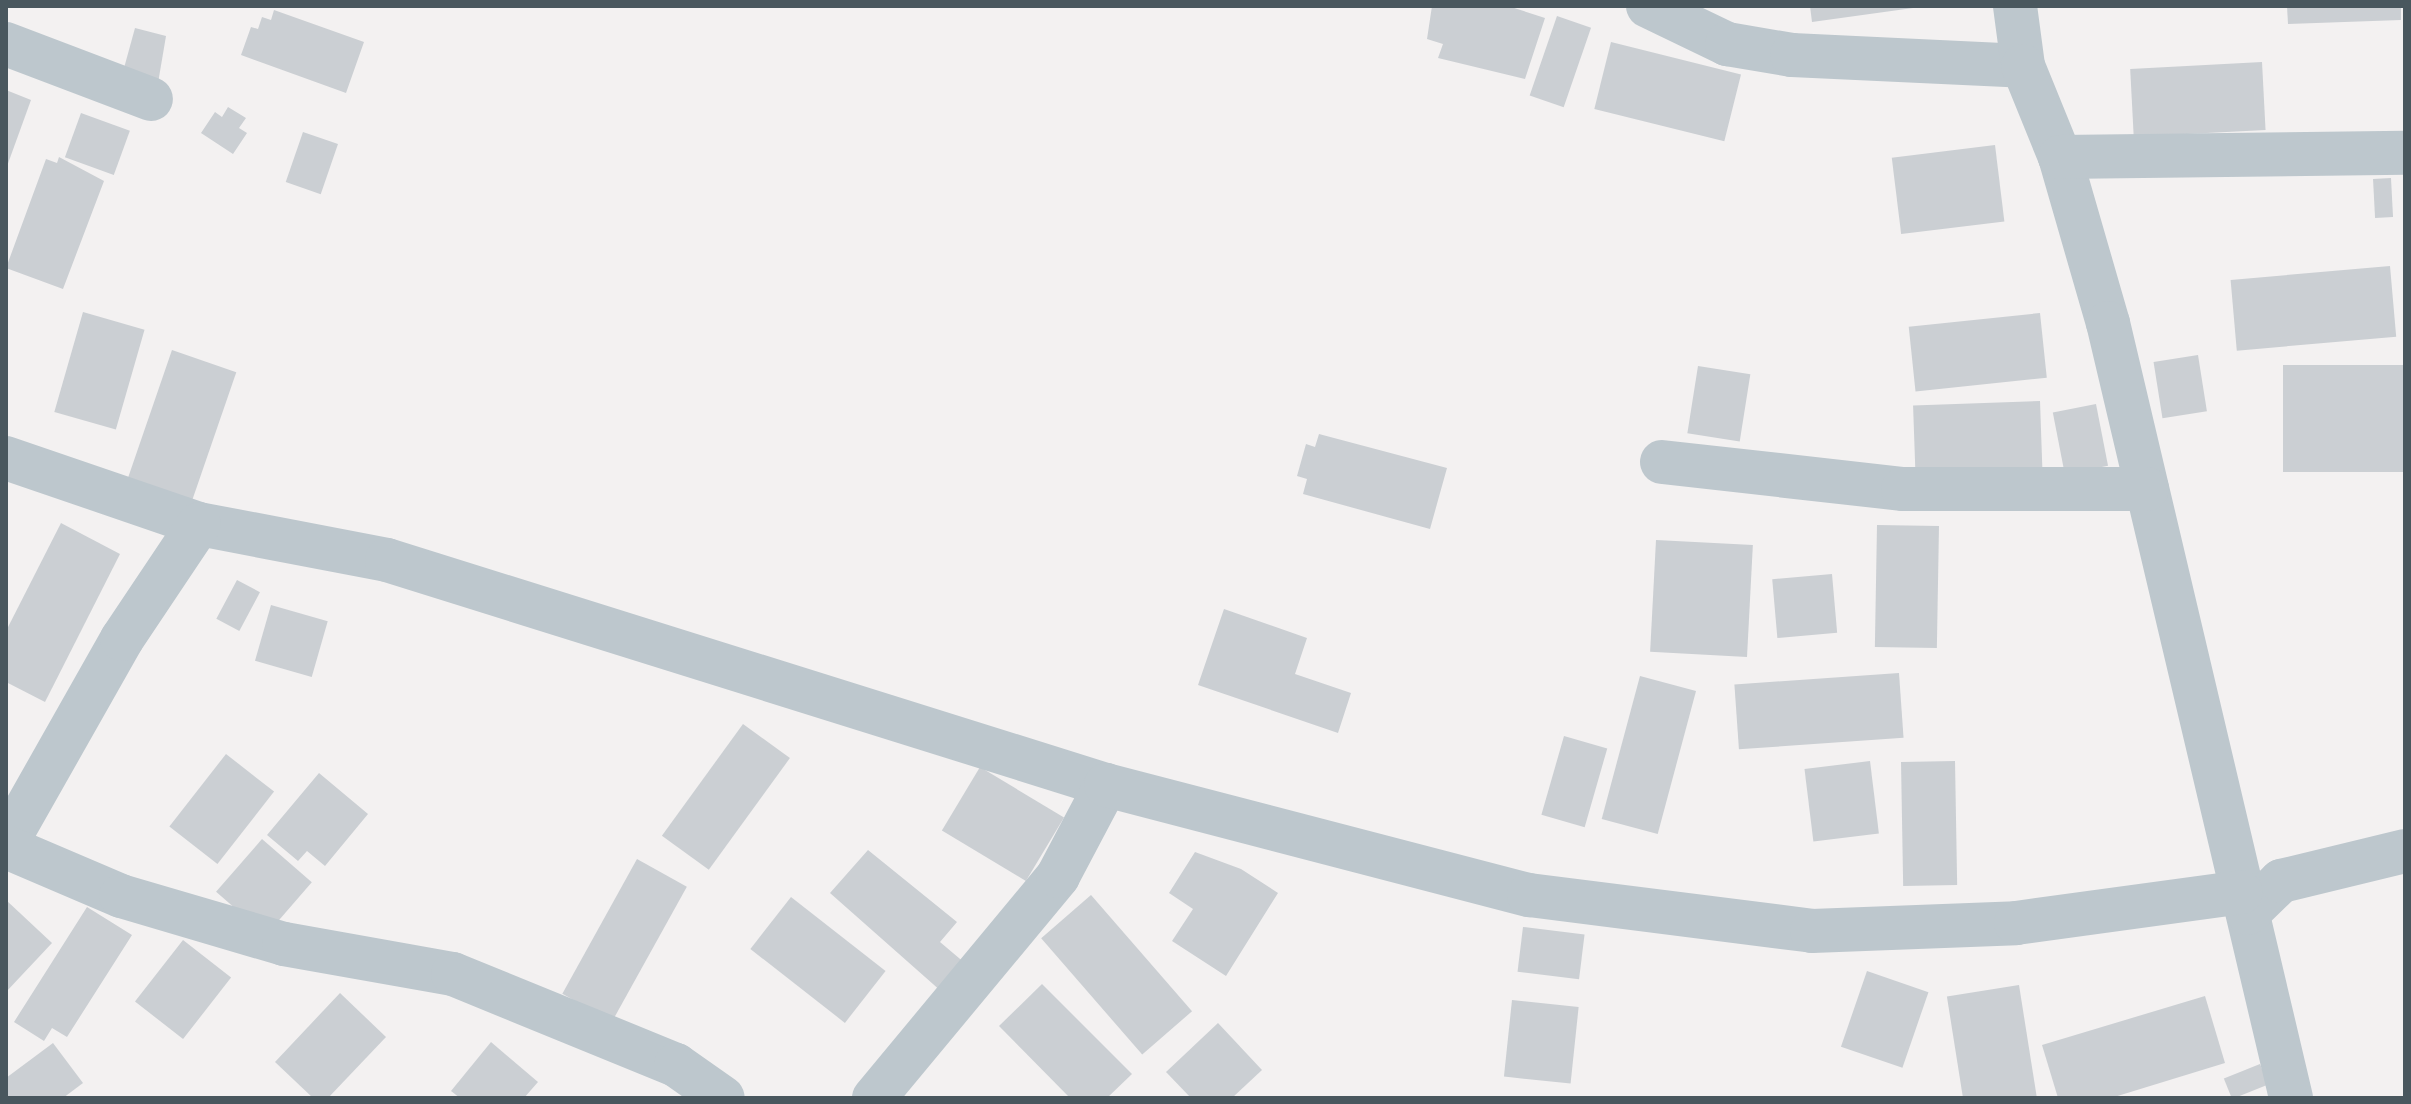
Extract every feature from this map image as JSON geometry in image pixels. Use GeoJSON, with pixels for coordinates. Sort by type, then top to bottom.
{"type":"FeatureCollection","features":[{"type":"Feature","properties":{"kind":"street"},"geometry":{"type":"LineString","coordinates":[[1648,6],[1727,44],[1792,55],[2023,66]]}},
{"type":"Feature","properties":{"kind":"street"},"geometry":{"type":"LineString","coordinates":[[2015,6],[2023,66],[2060,157],[2147,489],[2291,1098]]}},
{"type":"Feature","properties":{"kind":"street"},"geometry":{"type":"LineString","coordinates":[[6,44],[151,99]]}},
{"type":"Feature","properties":{"kind":"street"},"geometry":{"type":"LineString","coordinates":[[2060,157],[2405,153]]}},
{"type":"Feature","properties":{"kind":"street"},"geometry":{"type":"LineString","coordinates":[[6,458],[199,524],[387,560],[1106,785],[1529,895],[1812,931],[2016,923],[2244,902],[2281,881],[2405,851]]}},
{"type":"Feature","properties":{"kind":"street"},"geometry":{"type":"LineString","coordinates":[[1662,462],[1903,489],[2147,489]]}},
{"type":"Feature","properties":{"kind":"street"},"geometry":{"type":"LineString","coordinates":[[199,524],[122,639],[6,845],[121,896],[284,944],[453,974],[676,1065],[723,1098]]}},
{"type":"Feature","properties":{"kind":"street"},"geometry":{"type":"LineString","coordinates":[[874,1098],[1058,876],[1106,785]]}},
{"type":"Feature","properties":{"kind":"building"},"geometry":{"type":"Polygon","coordinates":[[[1432,6],[1508,6],[1545,18],[1525,79],[1438,58],[1443,44],[1427,39],[1432,6]]]}},
{"type":"Feature","properties":{"kind":"building"},"geometry":{"type":"Polygon","coordinates":[[[1810,6],[1913,6],[1913,8],[1812,22],[1810,6]]]}},
{"type":"Feature","properties":{"kind":"building"},"geometry":{"type":"Polygon","coordinates":[[[2287,6],[2401,6],[2401,20],[2288,24],[2287,6]]]}},
{"type":"Feature","properties":{"kind":"building"},"geometry":{"type":"Polygon","coordinates":[[[274,10],[364,42],[346,93],[241,55],[251,27],[258,29],[262,17],[271,20],[274,10]]]}},
{"type":"Feature","properties":{"kind":"building"},"geometry":{"type":"Polygon","coordinates":[[[1557,16],[1591,28],[1564,107],[1530,95],[1557,16]]]}},
{"type":"Feature","properties":{"kind":"building"},"geometry":{"type":"Polygon","coordinates":[[[135,28],[166,36],[157,89],[121,79],[135,28]]]}},
{"type":"Feature","properties":{"kind":"building"},"geometry":{"type":"Polygon","coordinates":[[[1611,42],[1741,74],[1724,141],[1594,109],[1611,42]]]}},
{"type":"Feature","properties":{"kind":"building"},"geometry":{"type":"Polygon","coordinates":[[[2262,62],[2266,130],[2134,137],[2130,69],[2262,62]]]}},
{"type":"Feature","properties":{"kind":"building"},"geometry":{"type":"Polygon","coordinates":[[[6,90],[31,100],[6,169],[6,90]]]}},
{"type":"Feature","properties":{"kind":"building"},"geometry":{"type":"Polygon","coordinates":[[[228,107],[246,118],[239,128],[247,133],[233,154],[201,133],[215,112],[222,117],[228,107]]]}},
{"type":"Feature","properties":{"kind":"building"},"geometry":{"type":"Polygon","coordinates":[[[81,113],[130,131],[114,175],[65,157],[81,113]]]}},
{"type":"Feature","properties":{"kind":"building"},"geometry":{"type":"Polygon","coordinates":[[[303,132],[338,144],[321,194],[286,182],[303,132]]]}},
{"type":"Feature","properties":{"kind":"building"},"geometry":{"type":"Polygon","coordinates":[[[1995,145],[2004,221],[1901,234],[1892,158],[1995,145]]]}},
{"type":"Feature","properties":{"kind":"building"},"geometry":{"type":"Polygon","coordinates":[[[59,157],[104,181],[63,289],[6,268],[46,159],[57,163],[59,157]]]}},
{"type":"Feature","properties":{"kind":"building"},"geometry":{"type":"Polygon","coordinates":[[[2391,178],[2393,217],[2375,218],[2373,179],[2391,178]]]}},
{"type":"Feature","properties":{"kind":"building"},"geometry":{"type":"Polygon","coordinates":[[[2390,266],[2396,337],[2237,351],[2231,280],[2390,266]]]}},
{"type":"Feature","properties":{"kind":"building"},"geometry":{"type":"Polygon","coordinates":[[[83,312],[145,330],[116,430],[54,412],[83,312]]]}},
{"type":"Feature","properties":{"kind":"building"},"geometry":{"type":"Polygon","coordinates":[[[2040,313],[2047,378],[1916,391],[1909,327],[2040,313]]]}},
{"type":"Feature","properties":{"kind":"building"},"geometry":{"type":"Polygon","coordinates":[[[172,350],[236,372],[188,512],[124,490],[172,350]]]}},
{"type":"Feature","properties":{"kind":"building"},"geometry":{"type":"Polygon","coordinates":[[[2198,355],[2207,411],[2162,418],[2154,362],[2198,355]]]}},
{"type":"Feature","properties":{"kind":"building"},"geometry":{"type":"Polygon","coordinates":[[[2283,365],[2405,365],[2405,472],[2283,472],[2283,365]]]}},
{"type":"Feature","properties":{"kind":"building"},"geometry":{"type":"Polygon","coordinates":[[[1698,366],[1750,374],[1740,441],[1687,433],[1698,366]]]}},
{"type":"Feature","properties":{"kind":"building"},"geometry":{"type":"Polygon","coordinates":[[[2040,401],[2042,467],[1915,471],[1913,405],[2040,401]]]}},
{"type":"Feature","properties":{"kind":"building"},"geometry":{"type":"Polygon","coordinates":[[[2096,404],[2108,466],[2065,474],[2053,412],[2096,404]]]}},
{"type":"Feature","properties":{"kind":"building"},"geometry":{"type":"Polygon","coordinates":[[[1319,434],[1447,468],[1430,529],[1303,494],[1307,479],[1297,476],[1306,444],[1315,447],[1319,434]]]}},
{"type":"Feature","properties":{"kind":"building"},"geometry":{"type":"Polygon","coordinates":[[[61,523],[120,554],[45,702],[6,682],[6,631],[61,523]]]}},
{"type":"Feature","properties":{"kind":"building"},"geometry":{"type":"Polygon","coordinates":[[[1877,525],[1939,526],[1937,648],[1875,647],[1877,525]]]}},
{"type":"Feature","properties":{"kind":"building"},"geometry":{"type":"Polygon","coordinates":[[[1656,540],[1753,545],[1747,657],[1650,652],[1656,540]]]}},
{"type":"Feature","properties":{"kind":"building"},"geometry":{"type":"Polygon","coordinates":[[[1832,574],[1837,633],[1777,638],[1772,579],[1832,574]]]}},
{"type":"Feature","properties":{"kind":"building"},"geometry":{"type":"Polygon","coordinates":[[[237,580],[260,592],[239,631],[216,619],[237,580]]]}},
{"type":"Feature","properties":{"kind":"building"},"geometry":{"type":"Polygon","coordinates":[[[271,605],[328,621],[312,677],[255,661],[271,605]]]}},
{"type":"Feature","properties":{"kind":"building"},"geometry":{"type":"Polygon","coordinates":[[[1224,609],[1307,638],[1295,674],[1351,693],[1338,733],[1198,685],[1224,609]]]}},
{"type":"Feature","properties":{"kind":"building"},"geometry":{"type":"Polygon","coordinates":[[[1899,673],[1904,738],[1739,749],[1734,685],[1899,673]]]}},
{"type":"Feature","properties":{"kind":"building"},"geometry":{"type":"Polygon","coordinates":[[[1640,676],[1696,691],[1658,834],[1602,819],[1640,676]]]}},
{"type":"Feature","properties":{"kind":"building"},"geometry":{"type":"Polygon","coordinates":[[[743,724],[790,758],[709,870],[662,836],[743,724]]]}},
{"type":"Feature","properties":{"kind":"building"},"geometry":{"type":"Polygon","coordinates":[[[1564,736],[1607,748],[1585,827],[1541,815],[1564,736]]]}},
{"type":"Feature","properties":{"kind":"building"},"geometry":{"type":"Polygon","coordinates":[[[226,754],[274,792],[217,864],[169,826],[226,754]]]}},
{"type":"Feature","properties":{"kind":"building"},"geometry":{"type":"Polygon","coordinates":[[[1870,761],[1879,833],[1813,841],[1804,769],[1870,761]]]}},
{"type":"Feature","properties":{"kind":"building"},"geometry":{"type":"Polygon","coordinates":[[[1955,761],[1957,885],[1903,886],[1901,762],[1955,761]]]}},
{"type":"Feature","properties":{"kind":"building"},"geometry":{"type":"Polygon","coordinates":[[[980,767],[1064,817],[1026,881],[942,830],[980,767]]]}},
{"type":"Feature","properties":{"kind":"building"},"geometry":{"type":"Polygon","coordinates":[[[319,773],[368,814],[325,866],[307,851],[298,861],[267,835],[319,773]]]}},
{"type":"Feature","properties":{"kind":"building"},"geometry":{"type":"Polygon","coordinates":[[[262,839],[312,882],[266,935],[216,892],[262,839]]]}},
{"type":"Feature","properties":{"kind":"building"},"geometry":{"type":"Polygon","coordinates":[[[868,850],[957,922],[940,942],[966,964],[942,992],[830,893],[868,850]]]}},
{"type":"Feature","properties":{"kind":"building"},"geometry":{"type":"Polygon","coordinates":[[[1195,852],[1241,869],[1278,893],[1226,976],[1172,941],[1193,909],[1169,893],[1195,852]]]}},
{"type":"Feature","properties":{"kind":"building"},"geometry":{"type":"Polygon","coordinates":[[[637,859],[687,887],[612,1021],[562,994],[637,859]]]}},
{"type":"Feature","properties":{"kind":"building"},"geometry":{"type":"Polygon","coordinates":[[[1091,895],[1192,1011],[1142,1055],[1041,938],[1091,895]]]}},
{"type":"Feature","properties":{"kind":"building"},"geometry":{"type":"Polygon","coordinates":[[[791,897],[886,971],[845,1023],[750,949],[791,897]]]}},
{"type":"Feature","properties":{"kind":"building"},"geometry":{"type":"Polygon","coordinates":[[[6,900],[52,943],[6,992],[6,900]]]}},
{"type":"Feature","properties":{"kind":"building"},"geometry":{"type":"Polygon","coordinates":[[[87,907],[132,935],[67,1037],[52,1028],[44,1041],[14,1022],[87,907]]]}},
{"type":"Feature","properties":{"kind":"building"},"geometry":{"type":"Polygon","coordinates":[[[1523,927],[1585,935],[1579,979],[1518,972],[1523,927]]]}},
{"type":"Feature","properties":{"kind":"building"},"geometry":{"type":"Polygon","coordinates":[[[183,940],[231,978],[183,1039],[135,1001],[183,940]]]}},
{"type":"Feature","properties":{"kind":"building"},"geometry":{"type":"Polygon","coordinates":[[[1867,971],[1928,992],[1902,1068],[1841,1047],[1867,971]]]}},
{"type":"Feature","properties":{"kind":"building"},"geometry":{"type":"Polygon","coordinates":[[[1042,984],[1132,1074],[1107,1098],[1070,1098],[999,1026],[1042,984]]]}},
{"type":"Feature","properties":{"kind":"building"},"geometry":{"type":"Polygon","coordinates":[[[2019,985],[2037,1098],[1963,1098],[1947,996],[2019,985]]]}},
{"type":"Feature","properties":{"kind":"building"},"geometry":{"type":"Polygon","coordinates":[[[340,993],[386,1037],[328,1098],[313,1098],[275,1062],[340,993]]]}},
{"type":"Feature","properties":{"kind":"building"},"geometry":{"type":"Polygon","coordinates":[[[2205,996],[2225,1063],[2111,1098],[2058,1098],[2042,1045],[2205,996]]]}},
{"type":"Feature","properties":{"kind":"building"},"geometry":{"type":"Polygon","coordinates":[[[1512,1000],[1579,1007],[1571,1084],[1504,1077],[1512,1000]]]}},
{"type":"Feature","properties":{"kind":"building"},"geometry":{"type":"Polygon","coordinates":[[[1218,1023],[1262,1070],[1232,1098],[1191,1098],[1166,1072],[1218,1023]]]}},
{"type":"Feature","properties":{"kind":"building"},"geometry":{"type":"Polygon","coordinates":[[[491,1042],[538,1082],[524,1098],[460,1098],[451,1091],[491,1042]]]}},
{"type":"Feature","properties":{"kind":"building"},"geometry":{"type":"Polygon","coordinates":[[[53,1043],[83,1083],[63,1098],[6,1098],[6,1078],[53,1043]]]}},
{"type":"Feature","properties":{"kind":"building"},"geometry":{"type":"Polygon","coordinates":[[[2260,1064],[2268,1084],[2232,1098],[2224,1079],[2260,1064]]]}}]}
